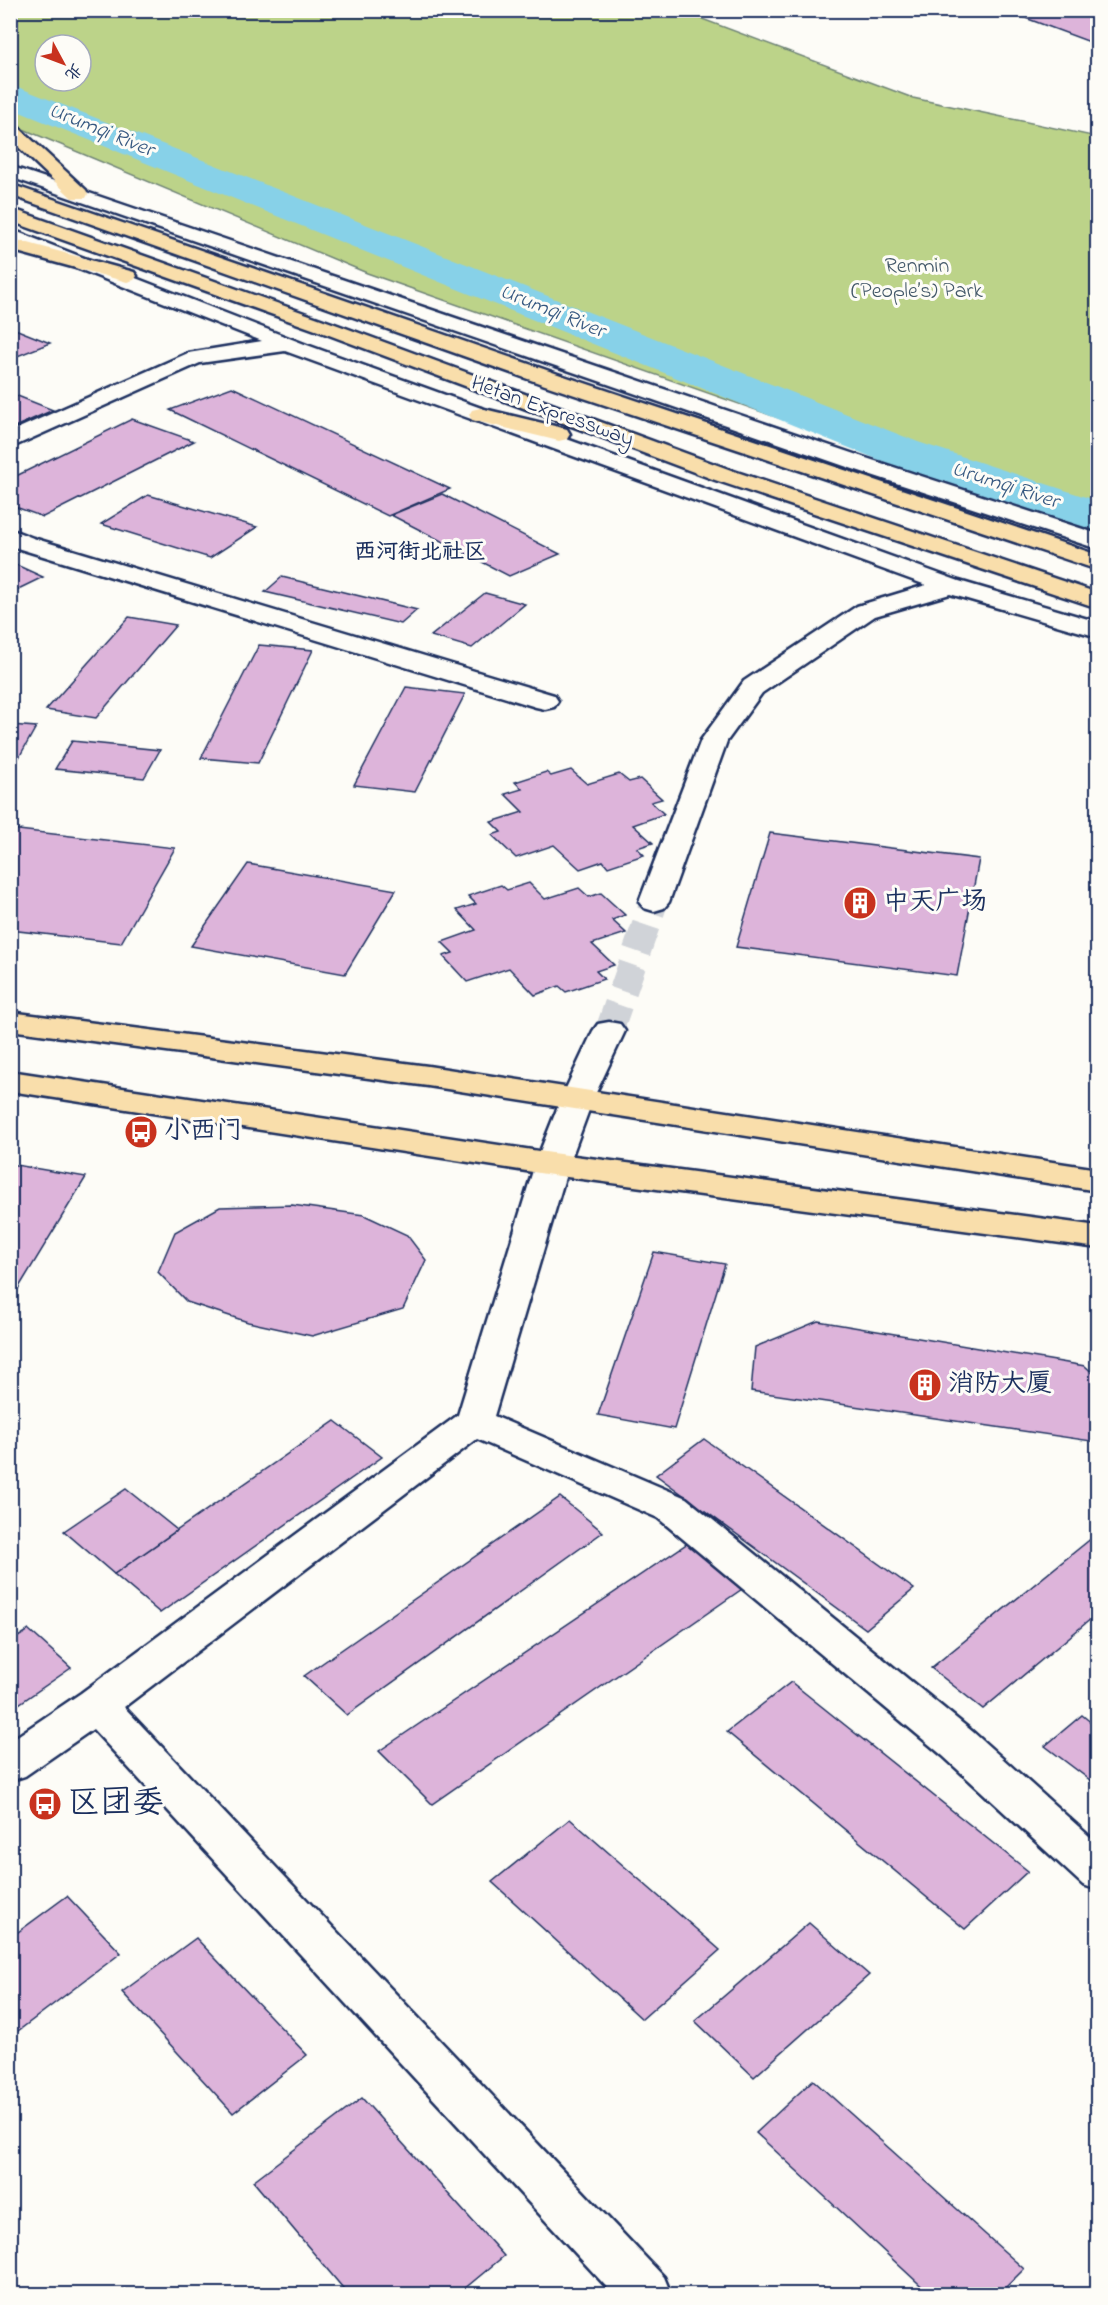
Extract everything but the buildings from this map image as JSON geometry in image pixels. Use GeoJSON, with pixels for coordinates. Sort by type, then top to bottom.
{"type":"FeatureCollection","features":[{"type":"Feature","properties":{"kind":"main road"},"geometry":{"type":"LineString","coordinates":[[10,129],[79,194]]}},
{"type":"Feature","properties":{"kind":"main road","name":"Hetan Expressway"},"geometry":{"type":"LineString","coordinates":[[10,189],[550,379],[1098,563]]}},
{"type":"Feature","properties":{"kind":"main road","name":"Hetan Expressway"},"geometry":{"type":"LineString","coordinates":[[10,214],[328,328],[723,475],[1098,601]]}},
{"type":"Feature","properties":{"kind":"main road"},"geometry":{"type":"LineString","coordinates":[[196,236],[338,303]]}},
{"type":"Feature","properties":{"kind":"main road"},"geometry":{"type":"LineString","coordinates":[[10,244],[328,328]]}},
{"type":"Feature","properties":{"kind":"main road"},"geometry":{"type":"LineString","coordinates":[[480,415],[723,475]]}},
{"type":"Feature","properties":{"kind":"main road"},"geometry":{"type":"LineString","coordinates":[[10,1021],[428,1076],[1098,1180]]}},
{"type":"Feature","properties":{"kind":"main road"},"geometry":{"type":"LineString","coordinates":[[10,1081],[552,1164],[1098,1237]]}},
{"type":"Feature","properties":{"kind":"street"},"geometry":{"type":"LineString","coordinates":[[10,171],[858,463],[1098,542]]}},
{"type":"Feature","properties":{"kind":"street"},"geometry":{"type":"LineString","coordinates":[[10,236],[289,344],[950,586],[1098,630]]}},
{"type":"Feature","properties":{"kind":"street"},"geometry":{"type":"LineString","coordinates":[[10,441],[195,357],[289,344]]}},
{"type":"Feature","properties":{"kind":"street"},"geometry":{"type":"LineString","coordinates":[[10,536],[25,543],[545,700]]}},
{"type":"Feature","properties":{"kind":"street"},"geometry":{"type":"LineString","coordinates":[[654,902],[714,740],[753,687],[866,611],[950,586]]}},
{"type":"Feature","properties":{"kind":"street"},"geometry":{"type":"LineString","coordinates":[[10,1764],[96,1705],[474,1422],[552,1164],[577,1099],[609,1031]]}},
{"type":"Feature","properties":{"kind":"street"},"geometry":{"type":"LineString","coordinates":[[474,1422],[672,1508],[958,1744],[1098,1872]]}},
{"type":"Feature","properties":{"kind":"street"},"geometry":{"type":"LineString","coordinates":[[96,1705],[646,2295]]}},
{"type":"Feature","properties":{"kind":"green space","name":"Renmin (People’s) Park"},"geometry":{"type":"Polygon","coordinates":[[[10,11],[681,11],[913,98],[1097,137],[1097,524],[935,473],[367,273],[11,124],[10,11]]]}},
{"type":"Feature","properties":{"kind":"waterway","name":"Urumqi River"},"geometry":{"type":"LineString","coordinates":[[10,95],[901,452],[1098,517]]}},
{"type":"Feature","properties":{"kind":"tunnel"},"geometry":{"type":"LineString","coordinates":[[609,1031],[654,902]]}},
{"type":"Feature","properties":{"kind":"place","name":"中天广场"},"geometry":{"type":"Point","coordinates":[860,903]}},
{"type":"Feature","properties":{"kind":"place","name":"小西门"},"geometry":{"type":"Point","coordinates":[141,1132]}},
{"type":"Feature","properties":{"kind":"place","name":"消防大厦"},"geometry":{"type":"Point","coordinates":[925,1385]}},
{"type":"Feature","properties":{"kind":"place","name":"区团委"},"geometry":{"type":"Point","coordinates":[45,1804]}},
{"type":"Feature","properties":{"kind":"district","name":"西河街北社区"},"geometry":{"type":"Point","coordinates":[420,553]}}]}
